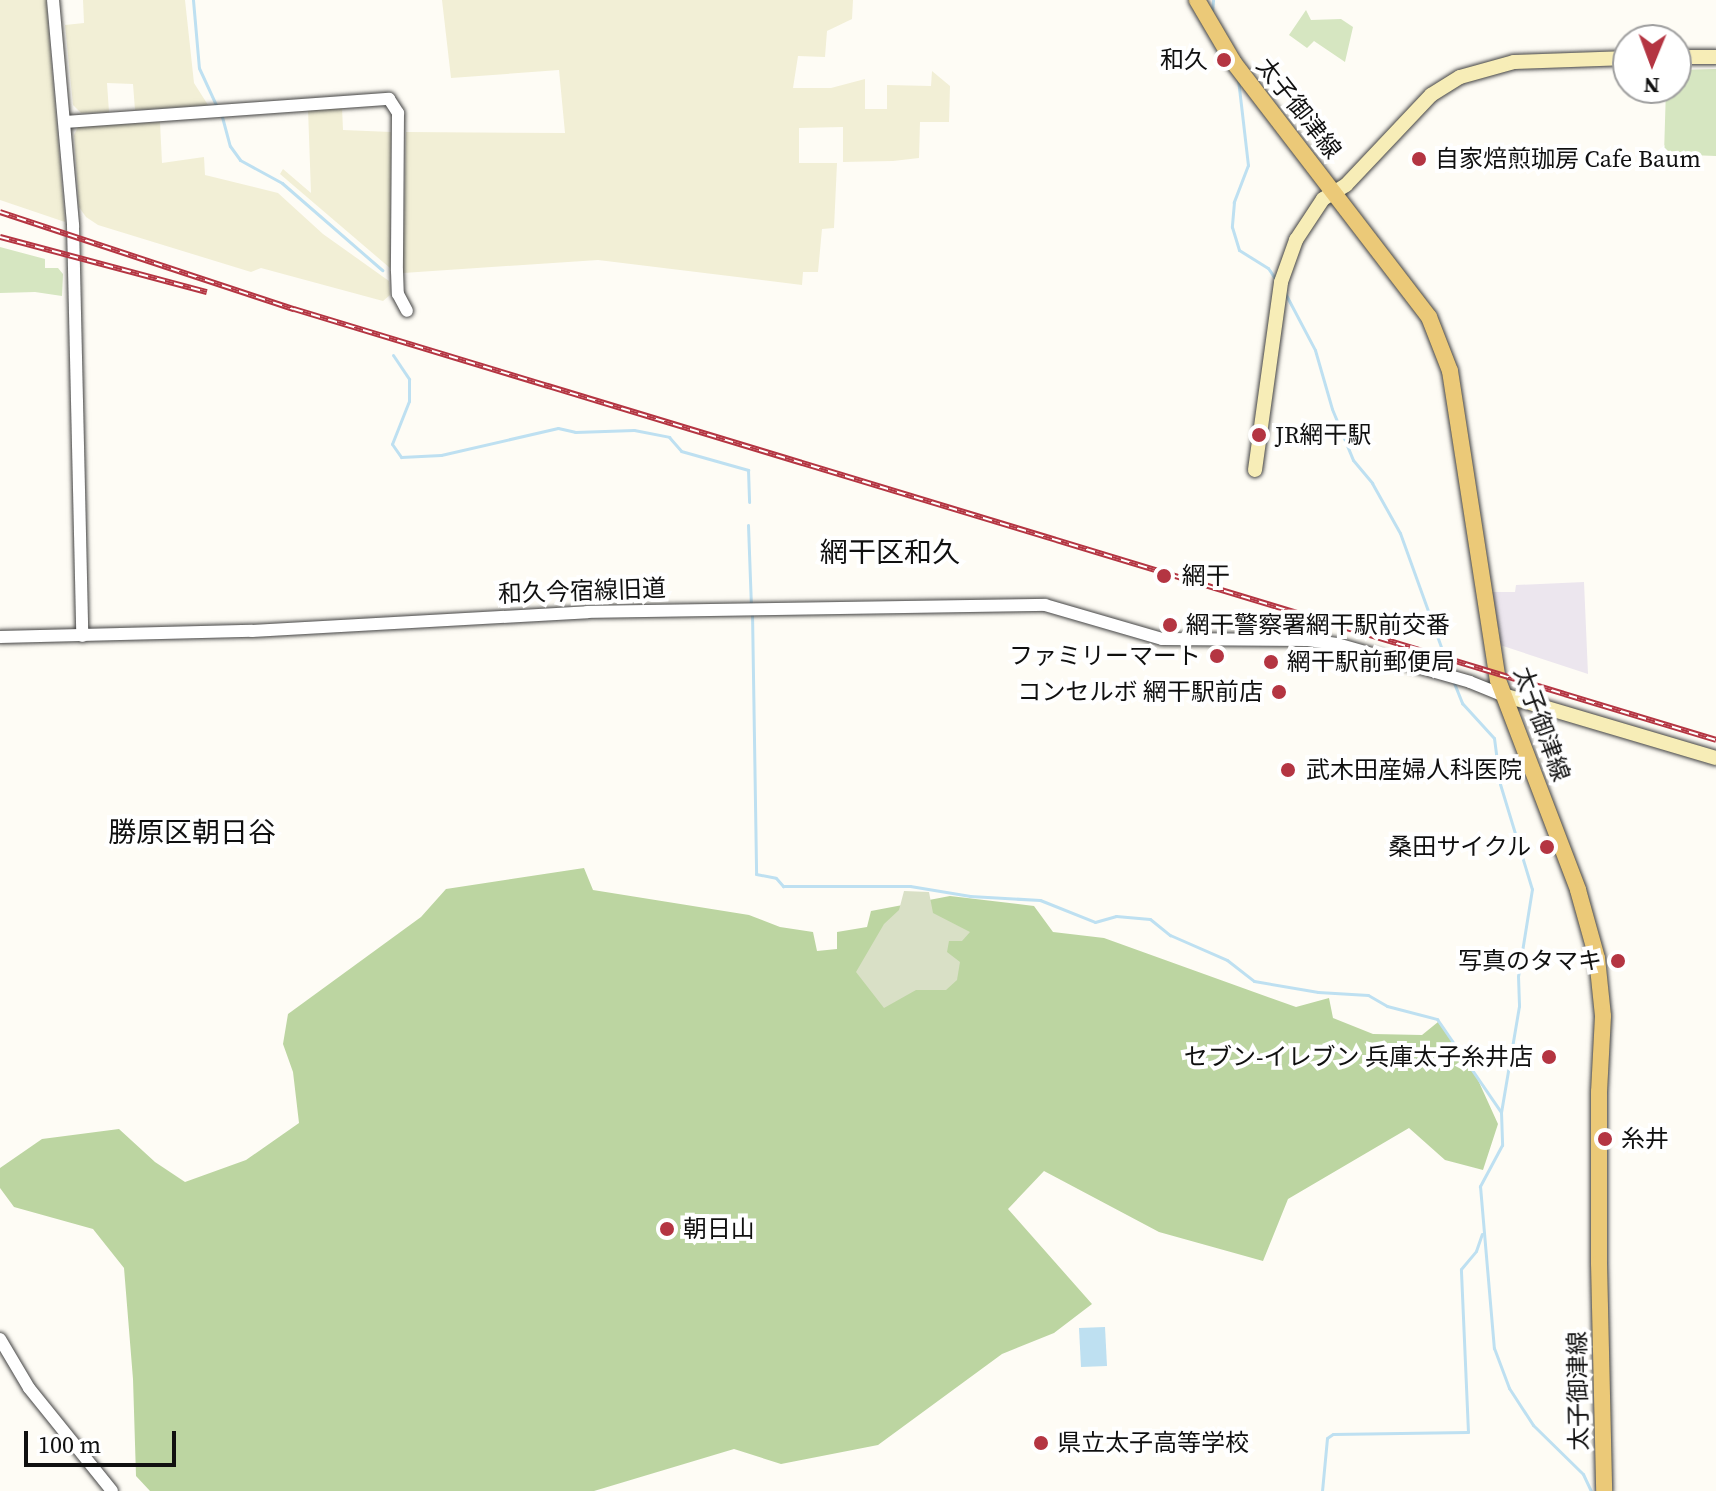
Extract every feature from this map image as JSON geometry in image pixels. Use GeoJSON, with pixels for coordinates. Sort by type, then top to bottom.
{"type":"FeatureCollection","features":[{"type":"Feature","properties":{"kind":"main road","name":"太子御津線"},"geometry":{"type":"LineString","coordinates":[[1197,0],[1234,63],[1429,317],[1450,371],[1498,680],[1578,890],[1597,958],[1603,1016],[1599,1092],[1599,1263],[1604,1491]]}},
{"type":"Feature","properties":{"kind":"main road"},"geometry":{"type":"LineString","coordinates":[[1692,57],[1716,57]]}},
{"type":"Feature","properties":{"kind":"main road"},"geometry":{"type":"LineString","coordinates":[[1255,470],[1281,282],[1302,228],[1323,199],[1335,192],[1431,95],[1460,77],[1514,62],[1612,59]]}},
{"type":"Feature","properties":{"kind":"main road"},"geometry":{"type":"LineString","coordinates":[[1503,695],[1716,758]]}},
{"type":"Feature","properties":{"kind":"street"},"geometry":{"type":"LineString","coordinates":[[53,0],[65,122],[77,321],[82,636]]}},
{"type":"Feature","properties":{"kind":"street"},"geometry":{"type":"LineString","coordinates":[[65,122],[389,99],[398,113],[398,294],[407,311]]}},
{"type":"Feature","properties":{"kind":"street","name":"和久今宿線旧道"},"geometry":{"type":"LineString","coordinates":[[0,637],[252,631],[587,612],[1045,605],[1162,639],[1308,640],[1337,644],[1470,682],[1503,695]]}},
{"type":"Feature","properties":{"kind":"street"},"geometry":{"type":"LineString","coordinates":[[0,1339],[36,1397],[112,1491]]}},
{"type":"Feature","properties":{"kind":"shaded area"},"geometry":{"type":"Polygon","coordinates":[[[0,0],[46,0],[65,222],[0,200],[0,0]]]}},
{"type":"Feature","properties":{"kind":"shaded area"},"geometry":{"type":"Polygon","coordinates":[[[83,0],[185,0],[194,83],[208,105],[135,110],[133,84],[107,83],[109,112],[81,113],[73,105],[65,25],[84,23],[83,0]]]}},
{"type":"Feature","properties":{"kind":"shaded area"},"geometry":{"type":"Polygon","coordinates":[[[442,0],[853,0],[852,19],[827,31],[825,57],[798,56],[793,88],[831,88],[865,79],[865,109],[887,109],[887,85],[931,86],[932,71],[950,86],[949,122],[920,122],[919,158],[893,161],[843,162],[843,127],[799,128],[799,163],[837,163],[834,228],[822,229],[818,272],[803,272],[802,285],[598,260],[403,273],[406,132],[565,133],[559,70],[451,78],[442,0]]]}},
{"type":"Feature","properties":{"kind":"shaded area"},"geometry":{"type":"Polygon","coordinates":[[[342,107],[343,130],[391,132],[390,268],[280,174],[283,169],[311,193],[308,109],[342,107]]]}},
{"type":"Feature","properties":{"kind":"shaded area"},"geometry":{"type":"Polygon","coordinates":[[[160,122],[162,163],[204,157],[205,175],[278,193],[323,234],[389,281],[390,295],[383,301],[261,268],[251,272],[98,225],[86,217],[79,207],[74,135],[78,127],[160,122]]]}},
{"type":"Feature","properties":{"kind":"shaded area"},"geometry":{"type":"Polygon","coordinates":[[[1584,582],[1588,674],[1500,645],[1500,630],[1492,622],[1488,592],[1515,592],[1516,585],[1584,582]]]}},
{"type":"Feature","properties":{"kind":"green space"},"geometry":{"type":"Polygon","coordinates":[[[1306,10],[1311,20],[1341,19],[1353,27],[1345,62],[1314,41],[1307,48],[1289,35],[1306,10]]]}},
{"type":"Feature","properties":{"kind":"green space"},"geometry":{"type":"Polygon","coordinates":[[[1716,69],[1716,156],[1664,154],[1666,104],[1692,104],[1692,70],[1716,69]]]}},
{"type":"Feature","properties":{"kind":"green space"},"geometry":{"type":"Polygon","coordinates":[[[0,247],[45,259],[45,268],[58,268],[63,274],[62,296],[35,292],[0,293],[0,247]]]}},
{"type":"Feature","properties":{"kind":"green space"},"geometry":{"type":"Polygon","coordinates":[[[584,868],[593,890],[749,915],[780,927],[813,932],[817,951],[837,949],[837,932],[867,927],[871,911],[950,896],[1034,906],[1053,932],[1104,938],[1296,1007],[1329,998],[1333,1018],[1373,1034],[1422,1035],[1438,1022],[1473,1069],[1498,1124],[1483,1170],[1445,1160],[1409,1128],[1288,1199],[1263,1261],[1159,1232],[1044,1171],[1008,1209],[1092,1304],[1054,1333],[1002,1354],[878,1445],[781,1464],[734,1449],[594,1491],[150,1491],[136,1476],[133,1379],[124,1268],[93,1229],[14,1207],[0,1188],[0,1168],[42,1139],[119,1129],[155,1162],[185,1182],[246,1160],[299,1123],[293,1072],[283,1044],[288,1014],[421,917],[446,889],[584,868]]]}},
{"type":"Feature","properties":{"kind":"green space"},"geometry":{"type":"Polygon","coordinates":[[[904,891],[929,892],[933,913],[970,932],[962,941],[949,941],[947,952],[960,962],[957,980],[946,990],[916,990],[884,1008],[856,972],[884,924],[899,910],[904,891]]]}},
{"type":"Feature","properties":{"kind":"water"},"geometry":{"type":"Polygon","coordinates":[[[1105,1327],[1107,1366],[1081,1367],[1079,1328],[1105,1327]]]}},
{"type":"Feature","properties":{"kind":"waterway"},"geometry":{"type":"LineString","coordinates":[[193,0],[199,68],[217,107]]}},
{"type":"Feature","properties":{"kind":"waterway"},"geometry":{"type":"LineString","coordinates":[[1212,12],[1213,0]]}},
{"type":"Feature","properties":{"kind":"waterway"},"geometry":{"type":"LineString","coordinates":[[1238,79],[1248,165],[1234,202],[1232,227],[1239,250],[1268,268],[1276,280]]}},
{"type":"Feature","properties":{"kind":"waterway"},"geometry":{"type":"LineString","coordinates":[[221,113],[230,146],[240,160],[282,183],[382,270]]}},
{"type":"Feature","properties":{"kind":"waterway"},"geometry":{"type":"LineString","coordinates":[[1285,293],[1315,350],[1332,409],[1353,460],[1372,483],[1400,533],[1450,672]]}},
{"type":"Feature","properties":{"kind":"waterway"},"geometry":{"type":"LineString","coordinates":[[393,355],[409,379],[409,401],[392,444],[401,457],[441,455],[558,428],[575,432],[634,430],[669,437],[681,451],[748,470],[749,502]]}},
{"type":"Feature","properties":{"kind":"waterway"},"geometry":{"type":"LineString","coordinates":[[748,525],[751,605]]}},
{"type":"Feature","properties":{"kind":"waterway"},"geometry":{"type":"LineString","coordinates":[[752,612],[756,874],[776,878],[783,886],[910,886],[970,896],[1040,900],[1095,922],[1116,916],[1150,919],[1170,935],[1227,960],[1254,981],[1318,992],[1368,995],[1387,1006],[1437,1019],[1501,1112]]}},
{"type":"Feature","properties":{"kind":"waterway"},"geometry":{"type":"LineString","coordinates":[[1454,683],[1462,703],[1494,738],[1500,784],[1532,889],[1518,976],[1519,1006],[1501,1112],[1502,1145],[1480,1186],[1494,1348],[1509,1388],[1533,1425],[1583,1474],[1591,1491]]}},
{"type":"Feature","properties":{"kind":"waterway"},"geometry":{"type":"LineString","coordinates":[[1322,1491],[1327,1438],[1333,1434],[1468,1432],[1461,1269],[1476,1251],[1482,1234]]}},
{"type":"Feature","properties":{"kind":"railway"},"geometry":{"type":"LineString","coordinates":[[0,212],[294,309],[1716,740]]}},
{"type":"Feature","properties":{"kind":"railway"},"geometry":{"type":"LineString","coordinates":[[0,237],[207,292]]}},
{"type":"Feature","properties":{"kind":"place","name":"和久"},"geometry":{"type":"Point","coordinates":[1224,60]}},
{"type":"Feature","properties":{"kind":"place","name":"自家焙煎珈房 Cafe Baum"},"geometry":{"type":"Point","coordinates":[1419,159]}},
{"type":"Feature","properties":{"kind":"place","name":"JR網干駅"},"geometry":{"type":"Point","coordinates":[1259,435]}},
{"type":"Feature","properties":{"kind":"place","name":"網干"},"geometry":{"type":"Point","coordinates":[1164,576]}},
{"type":"Feature","properties":{"kind":"place","name":"網干警察署網干駅前交番"},"geometry":{"type":"Point","coordinates":[1170,625]}},
{"type":"Feature","properties":{"kind":"place","name":"ファミリーマート"},"geometry":{"type":"Point","coordinates":[1217,656]}},
{"type":"Feature","properties":{"kind":"place","name":"網干駅前郵便局"},"geometry":{"type":"Point","coordinates":[1271,662]}},
{"type":"Feature","properties":{"kind":"place","name":"コンセルボ 網干駅前店"},"geometry":{"type":"Point","coordinates":[1279,692]}},
{"type":"Feature","properties":{"kind":"place","name":"武木田産婦人科医院"},"geometry":{"type":"Point","coordinates":[1288,770]}},
{"type":"Feature","properties":{"kind":"place","name":"桑田サイクル"},"geometry":{"type":"Point","coordinates":[1547,847]}},
{"type":"Feature","properties":{"kind":"place","name":"写真のタマキ"},"geometry":{"type":"Point","coordinates":[1618,961]}},
{"type":"Feature","properties":{"kind":"place","name":"セブン-イレブン 兵庫太子糸井店"},"geometry":{"type":"Point","coordinates":[1549,1057]}},
{"type":"Feature","properties":{"kind":"place","name":"糸井"},"geometry":{"type":"Point","coordinates":[1605,1139]}},
{"type":"Feature","properties":{"kind":"place","name":"朝日山"},"geometry":{"type":"Point","coordinates":[667,1229]}},
{"type":"Feature","properties":{"kind":"place","name":"県立太子高等学校"},"geometry":{"type":"Point","coordinates":[1041,1443]}},
{"type":"Feature","properties":{"kind":"district","name":"網干区和久"},"geometry":{"type":"Point","coordinates":[890,552]}},
{"type":"Feature","properties":{"kind":"district","name":"勝原区朝日谷"},"geometry":{"type":"Point","coordinates":[192,832]}}]}
